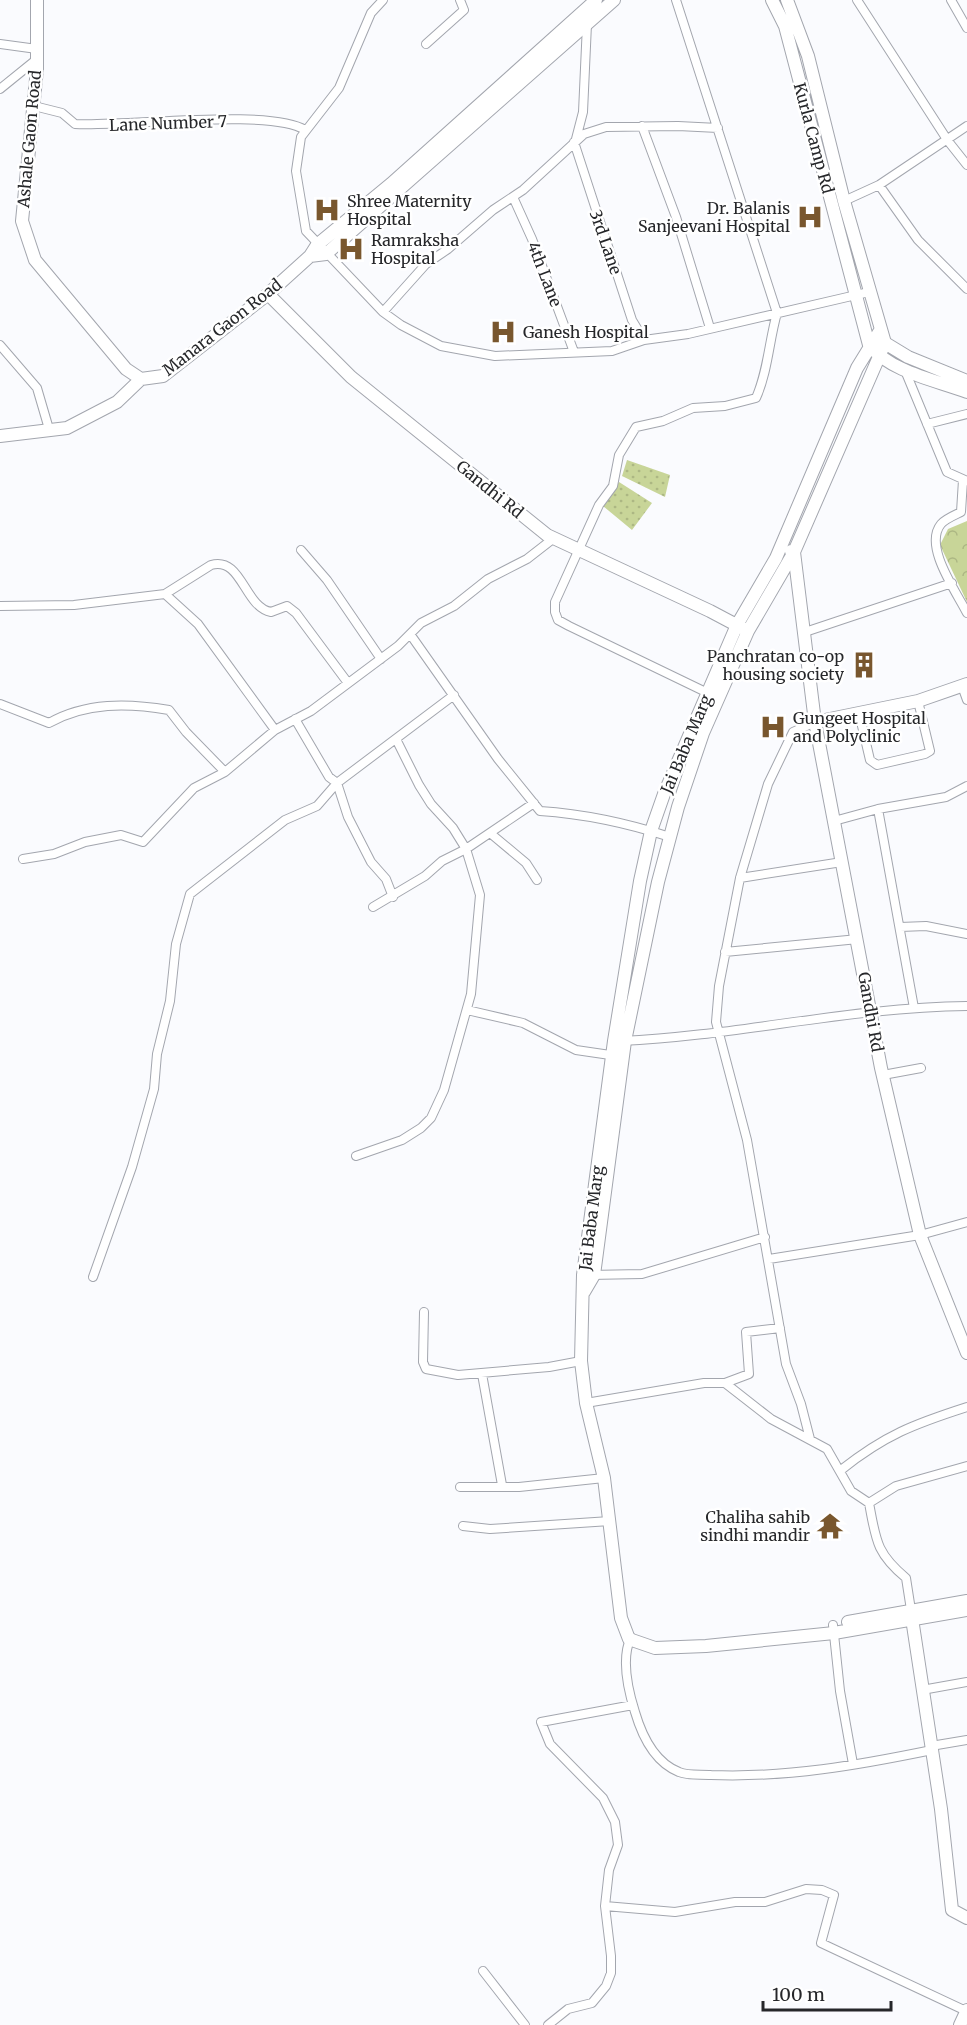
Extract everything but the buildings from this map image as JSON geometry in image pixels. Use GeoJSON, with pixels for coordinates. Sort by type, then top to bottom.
{"type":"FeatureCollection","features":[{"type":"Feature","properties":{"kind":"street","name":"Ashale Gaon Road"},"geometry":{"type":"LineString","coordinates":[[37,0],[34,106],[22,221],[35,260],[126,369],[141,379]]}},
{"type":"Feature","properties":{"kind":"street"},"geometry":{"type":"LineString","coordinates":[[383,0],[371,14],[339,88],[305,130],[298,145],[296,171],[306,231],[318,252],[383,312],[441,345],[495,356],[536,356],[612,351],[644,340],[710,328],[869,292]]}},
{"type":"Feature","properties":{"kind":"street"},"geometry":{"type":"LineString","coordinates":[[426,44],[464,10],[460,0]]}},
{"type":"Feature","properties":{"kind":"street"},"geometry":{"type":"LineString","coordinates":[[394,188],[596,0]]}},
{"type":"Feature","properties":{"kind":"street"},"geometry":{"type":"LineString","coordinates":[[394,188],[614,0]]}},
{"type":"Feature","properties":{"kind":"street"},"geometry":{"type":"LineString","coordinates":[[676,0],[777,313],[768,347],[765,378],[756,398],[725,406],[693,408],[663,421],[636,427],[619,455],[613,486],[598,505],[555,602],[555,612],[558,620],[713,696]]}},
{"type":"Feature","properties":{"kind":"street","name":"Kurla Camp Rd"},"geometry":{"type":"LineString","coordinates":[[772,0],[785,26],[869,345],[878,356],[904,369],[967,392]]}},
{"type":"Feature","properties":{"kind":"street","name":"Kurla Camp Rd"},"geometry":{"type":"LineString","coordinates":[[787,0],[808,56],[844,201],[885,343]]}},
{"type":"Feature","properties":{"kind":"street"},"geometry":{"type":"LineString","coordinates":[[857,0],[948,141],[967,165]]}},
{"type":"Feature","properties":{"kind":"street"},"geometry":{"type":"LineString","coordinates":[[951,0],[967,28]]}},
{"type":"Feature","properties":{"kind":"street"},"geometry":{"type":"LineString","coordinates":[[574,142],[583,112],[587,24],[584,11]]}},
{"type":"Feature","properties":{"kind":"street"},"geometry":{"type":"LineString","coordinates":[[0,44],[37,54]]}},
{"type":"Feature","properties":{"kind":"street"},"geometry":{"type":"LineString","coordinates":[[0,89],[37,54]]}},
{"type":"Feature","properties":{"kind":"street","name":"Lane Number 7"},"geometry":{"type":"LineString","coordinates":[[34,106],[62,113],[75,124],[259,120],[295,124],[305,130]]}},
{"type":"Feature","properties":{"kind":"street"},"geometry":{"type":"LineString","coordinates":[[642,126],[676,217],[710,328]]}},
{"type":"Feature","properties":{"kind":"street"},"geometry":{"type":"LineString","coordinates":[[844,201],[879,184],[948,141],[967,126]]}},
{"type":"Feature","properties":{"kind":"street"},"geometry":{"type":"LineString","coordinates":[[383,312],[426,264],[513,197],[584,134],[606,127],[718,129]]}},
{"type":"Feature","properties":{"kind":"street","name":"3rd Lane"},"geometry":{"type":"LineString","coordinates":[[574,142],[632,320],[644,340]]}},
{"type":"Feature","properties":{"kind":"street"},"geometry":{"type":"LineString","coordinates":[[879,184],[918,240],[967,290]]}},
{"type":"Feature","properties":{"kind":"street","name":"Manara Gaon Road"},"geometry":{"type":"LineString","coordinates":[[0,436],[67,428],[117,402],[141,379],[163,376],[268,294],[394,188]]}},
{"type":"Feature","properties":{"kind":"street","name":"4th Lane"},"geometry":{"type":"LineString","coordinates":[[513,197],[532,239],[574,352]]}},
{"type":"Feature","properties":{"kind":"street","name":"Gandhi Rd"},"geometry":{"type":"LineString","coordinates":[[268,294],[351,377],[554,538],[742,628]]}},
{"type":"Feature","properties":{"kind":"street"},"geometry":{"type":"LineString","coordinates":[[742,628],[783,545],[869,345],[881,329]]}},
{"type":"Feature","properties":{"kind":"street"},"geometry":{"type":"LineString","coordinates":[[742,628],[794,552],[885,343],[908,357],[967,381]]}},
{"type":"Feature","properties":{"kind":"street"},"geometry":{"type":"LineString","coordinates":[[0,345],[37,388],[49,429]]}},
{"type":"Feature","properties":{"kind":"street"},"geometry":{"type":"LineString","coordinates":[[908,357],[904,369],[947,472],[965,480],[964,511],[942,523],[935,536],[935,550],[967,613]]}},
{"type":"Feature","properties":{"kind":"street"},"geometry":{"type":"LineString","coordinates":[[927,424],[967,414]]}},
{"type":"Feature","properties":{"kind":"street"},"geometry":{"type":"LineString","coordinates":[[23,859],[54,854],[85,842],[121,835],[143,842],[195,788],[225,772],[275,730],[311,711],[381,659],[421,623],[454,606],[488,579],[527,559],[554,538]]}},
{"type":"Feature","properties":{"kind":"street"},"geometry":{"type":"LineString","coordinates":[[783,545],[794,552]]}},
{"type":"Feature","properties":{"kind":"street"},"geometry":{"type":"LineString","coordinates":[[301,550],[327,580],[381,659]]}},
{"type":"Feature","properties":{"kind":"street","name":"Gandhi Rd"},"geometry":{"type":"LineString","coordinates":[[794,552],[815,722],[883,1076],[920,1235],[967,1353]]}},
{"type":"Feature","properties":{"kind":"street"},"geometry":{"type":"LineString","coordinates":[[0,605],[74,605],[165,594],[211,565],[219,563],[232,569],[258,607],[271,612],[287,606],[296,613],[348,683]]}},
{"type":"Feature","properties":{"kind":"street"},"geometry":{"type":"LineString","coordinates":[[805,632],[952,583]]}},
{"type":"Feature","properties":{"kind":"street"},"geometry":{"type":"LineString","coordinates":[[165,594],[198,624],[275,730]]}},
{"type":"Feature","properties":{"kind":"street","name":"Jai Baba Marg"},"geometry":{"type":"LineString","coordinates":[[629,1636],[621,1618],[604,1478],[586,1403],[581,1360],[584,1292],[651,831],[742,628]]}},
{"type":"Feature","properties":{"kind":"street"},"geometry":{"type":"LineString","coordinates":[[410,634],[421,653],[454,695],[498,759],[540,811],[580,814],[670,837]]}},
{"type":"Feature","properties":{"kind":"street"},"geometry":{"type":"LineString","coordinates":[[810,1439],[801,1404],[786,1364],[747,1140],[717,1033],[719,986],[740,878],[768,784],[783,747],[793,732],[815,722],[918,701],[964,685],[967,700]]}},
{"type":"Feature","properties":{"kind":"street"},"geometry":{"type":"LineString","coordinates":[[93,1277],[132,1167],[154,1089],[157,1054],[170,1002],[176,944],[190,894],[285,820],[317,806],[336,783],[454,695]]}},
{"type":"Feature","properties":{"kind":"street","name":"Jai Baba Marg"},"geometry":{"type":"LineString","coordinates":[[619,1041],[670,837],[713,696]]}},
{"type":"Feature","properties":{"kind":"street"},"geometry":{"type":"LineString","coordinates":[[859,713],[870,760],[877,765],[930,751],[918,701]]}},
{"type":"Feature","properties":{"kind":"street"},"geometry":{"type":"LineString","coordinates":[[0,704],[49,723],[88,707],[132,706],[169,710],[186,732],[225,772]]}},
{"type":"Feature","properties":{"kind":"street"},"geometry":{"type":"LineString","coordinates":[[295,718],[329,777],[336,783],[348,817],[371,862],[386,879],[393,897]]}},
{"type":"Feature","properties":{"kind":"street"},"geometry":{"type":"LineString","coordinates":[[356,1156],[402,1140],[421,1128],[431,1118],[444,1090],[471,994],[480,895],[466,849],[453,828],[431,804],[396,739]]}},
{"type":"Feature","properties":{"kind":"street"},"geometry":{"type":"LineString","coordinates":[[834,821],[878,809],[946,797],[967,786]]}},
{"type":"Feature","properties":{"kind":"street"},"geometry":{"type":"LineString","coordinates":[[373,907],[393,897],[425,876],[442,861],[466,849],[534,803]]}},
{"type":"Feature","properties":{"kind":"street"},"geometry":{"type":"LineString","coordinates":[[878,809],[914,1008]]}},
{"type":"Feature","properties":{"kind":"street"},"geometry":{"type":"LineString","coordinates":[[490,833],[526,863],[537,880]]}},
{"type":"Feature","properties":{"kind":"street"},"geometry":{"type":"LineString","coordinates":[[740,878],[842,862]]}},
{"type":"Feature","properties":{"kind":"street"},"geometry":{"type":"LineString","coordinates":[[900,927],[926,926],[967,934]]}},
{"type":"Feature","properties":{"kind":"street"},"geometry":{"type":"LineString","coordinates":[[725,952],[858,939]]}},
{"type":"Feature","properties":{"kind":"street"},"geometry":{"type":"LineString","coordinates":[[619,1041],[717,1033],[870,1011],[967,1006]]}},
{"type":"Feature","properties":{"kind":"street"},"geometry":{"type":"LineString","coordinates":[[467,1010],[523,1023],[576,1050],[617,1056]]}},
{"type":"Feature","properties":{"kind":"street"},"geometry":{"type":"LineString","coordinates":[[883,1076],[921,1068]]}},
{"type":"Feature","properties":{"kind":"street"},"geometry":{"type":"LineString","coordinates":[[769,1259],[920,1235],[967,1222]]}},
{"type":"Feature","properties":{"kind":"street"},"geometry":{"type":"LineString","coordinates":[[588,1275],[642,1274],[765,1237]]}},
{"type":"Feature","properties":{"kind":"street"},"geometry":{"type":"LineString","coordinates":[[424,1312],[423,1362],[426,1369],[458,1375],[482,1374],[549,1367],[581,1360]]}},
{"type":"Feature","properties":{"kind":"street"},"geometry":{"type":"LineString","coordinates":[[586,1403],[704,1383],[725,1383],[749,1374],[746,1332],[780,1328]]}},
{"type":"Feature","properties":{"kind":"street"},"geometry":{"type":"LineString","coordinates":[[482,1374],[502,1485]]}},
{"type":"Feature","properties":{"kind":"street"},"geometry":{"type":"LineString","coordinates":[[725,1383],[771,1419],[827,1449],[851,1491],[869,1503],[877,1543],[887,1563],[906,1578],[932,1748],[952,1910],[967,1918]]}},
{"type":"Feature","properties":{"kind":"street"},"geometry":{"type":"LineString","coordinates":[[841,1470],[868,1449],[911,1425],[967,1407]]}},
{"type":"Feature","properties":{"kind":"street"},"geometry":{"type":"LineString","coordinates":[[869,1503],[896,1486],[967,1466]]}},
{"type":"Feature","properties":{"kind":"street"},"geometry":{"type":"LineString","coordinates":[[460,1486],[519,1487],[604,1478]]}},
{"type":"Feature","properties":{"kind":"street"},"geometry":{"type":"LineString","coordinates":[[463,1526],[490,1529],[610,1521]]}},
{"type":"Feature","properties":{"kind":"street"},"geometry":{"type":"LineString","coordinates":[[967,1601],[912,1615],[834,1629],[657,1642],[629,1636],[626,1662],[633,1705],[644,1740],[664,1763],[680,1773],[768,1775],[853,1764],[967,1740]]}},
{"type":"Feature","properties":{"kind":"street"},"geometry":{"type":"LineString","coordinates":[[912,1615],[967,1610]]}},
{"type":"Feature","properties":{"kind":"street"},"geometry":{"type":"LineString","coordinates":[[834,1629],[840,1691],[853,1764]]}},
{"type":"Feature","properties":{"kind":"street"},"geometry":{"type":"LineString","coordinates":[[922,1690],[967,1682]]}},
{"type":"Feature","properties":{"kind":"street"},"geometry":{"type":"LineString","coordinates":[[548,2025],[568,2009],[592,2003],[606,1986],[611,1973],[611,1956],[605,1906],[609,1870],[618,1845],[615,1822],[603,1798],[550,1744],[541,1722],[633,1705]]}},
{"type":"Feature","properties":{"kind":"street"},"geometry":{"type":"LineString","coordinates":[[605,1906],[675,1912],[735,1902],[765,1902],[806,1889],[822,1890],[834,1895],[821,1943],[967,2011],[960,2025]]}},
{"type":"Feature","properties":{"kind":"street"},"geometry":{"type":"LineString","coordinates":[[483,1971],[525,2025]]}},
{"type":"Feature","properties":{"kind":"green space"},"geometry":{"type":"Polygon","coordinates":[[[627,460],[670,475],[665,497],[622,476],[627,460]]]}},
{"type":"Feature","properties":{"kind":"green space"},"geometry":{"type":"Polygon","coordinates":[[[619,482],[652,503],[632,530],[603,506],[619,482]]]}},
{"type":"Feature","properties":{"kind":"green space"},"geometry":{"type":"Polygon","coordinates":[[[967,521],[967,602],[940,545],[948,529],[967,521]]]}},
{"type":"Feature","properties":{"kind":"place","name":"Shree Maternity Hospital"},"geometry":{"type":"Point","coordinates":[327,210]}},
{"type":"Feature","properties":{"kind":"place","name":"Dr. Balanis Sanjeevani Hospital"},"geometry":{"type":"Point","coordinates":[810,217]}},
{"type":"Feature","properties":{"kind":"place","name":"Ramraksha Hospital"},"geometry":{"type":"Point","coordinates":[351,249]}},
{"type":"Feature","properties":{"kind":"place","name":"Ganesh Hospital"},"geometry":{"type":"Point","coordinates":[503,332]}},
{"type":"Feature","properties":{"kind":"place","name":"Panchratan co-op housing society"},"geometry":{"type":"Point","coordinates":[864,665]}},
{"type":"Feature","properties":{"kind":"place","name":"Gungeet Hospital and Polyclinic"},"geometry":{"type":"Point","coordinates":[773,727]}},
{"type":"Feature","properties":{"kind":"place","name":"Chaliha sahib sindhi mandir"},"geometry":{"type":"Point","coordinates":[830,1526]}}]}
